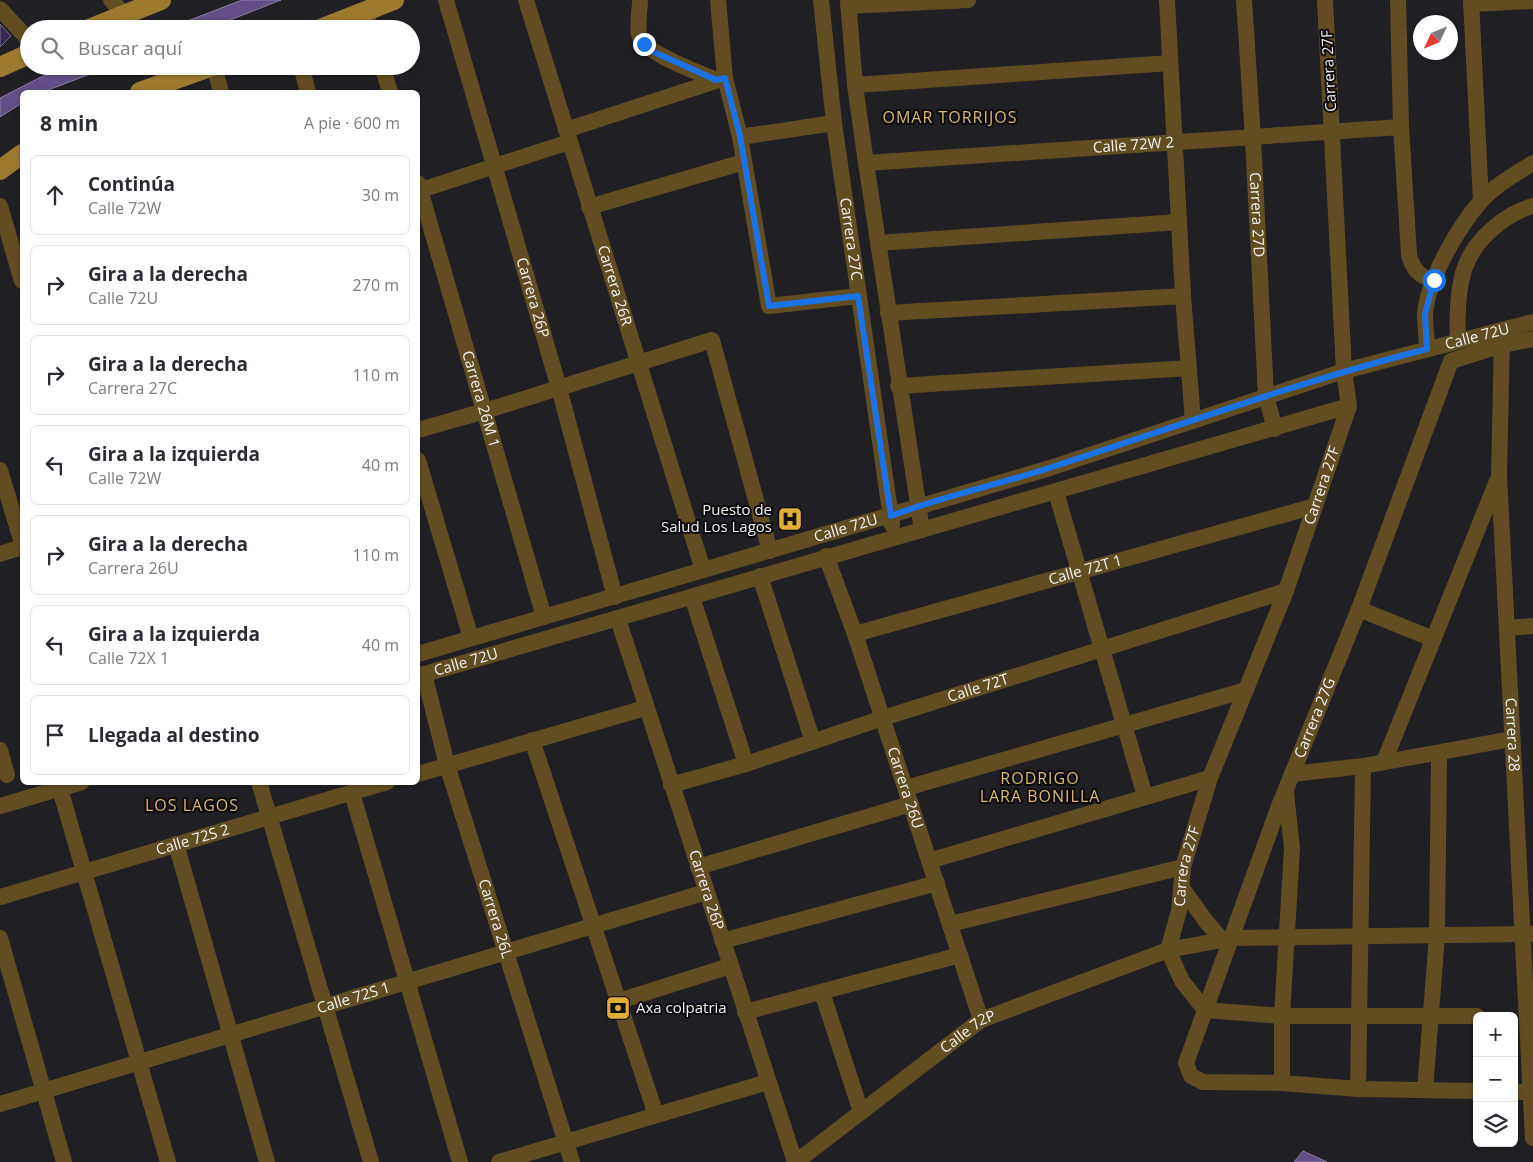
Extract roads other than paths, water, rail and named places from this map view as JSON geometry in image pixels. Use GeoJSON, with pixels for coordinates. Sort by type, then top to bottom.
{"type":"FeatureCollection","features":[{"type":"Feature","properties":{"kind":"main road"},"geometry":{"type":"LineString","coordinates":[[101,20],[118,7],[161,0]]}},
{"type":"Feature","properties":{"kind":"main road"},"geometry":{"type":"LineString","coordinates":[[368,20],[394,0]]}},
{"type":"Feature","properties":{"kind":"main road"},"geometry":{"type":"LineString","coordinates":[[0,67],[20,58]]}},
{"type":"Feature","properties":{"kind":"main road"},"geometry":{"type":"LineString","coordinates":[[147,90],[188,75]]}},
{"type":"Feature","properties":{"kind":"main road"},"geometry":{"type":"LineString","coordinates":[[0,170],[20,155]]}},
{"type":"Feature","properties":{"kind":"street","name":"Carrera 26P"},"geometry":{"type":"LineString","coordinates":[[446,0],[559,388],[615,597]]}},
{"type":"Feature","properties":{"kind":"street","name":"Carrera 26R"},"geometry":{"type":"LineString","coordinates":[[526,0],[703,570]]}},
{"type":"Feature","properties":{"kind":"street"},"geometry":{"type":"LineString","coordinates":[[640,0],[639,36],[644,44],[654,52],[720,79]]}},
{"type":"Feature","properties":{"kind":"street"},"geometry":{"type":"LineString","coordinates":[[718,0],[720,79],[740,136],[769,306],[858,296]]}},
{"type":"Feature","properties":{"kind":"street","name":"Carrera 27C"},"geometry":{"type":"LineString","coordinates":[[821,0],[834,123],[894,537]]}},
{"type":"Feature","properties":{"kind":"street"},"geometry":{"type":"LineString","coordinates":[[848,3],[968,0]]}},
{"type":"Feature","properties":{"kind":"street"},"geometry":{"type":"LineString","coordinates":[[1167,0],[1183,296],[1190,368],[1192,421]]}},
{"type":"Feature","properties":{"kind":"street","name":"Carrera 27D"},"geometry":{"type":"LineString","coordinates":[[1244,0],[1266,396],[1275,428]]}},
{"type":"Feature","properties":{"kind":"street","name":"Carrera 27F"},"geometry":{"type":"LineString","coordinates":[[1168,950],[1179,911],[1183,867],[1210,778],[1286,591],[1349,406],[1344,371],[1325,0]]}},
{"type":"Feature","properties":{"kind":"street"},"geometry":{"type":"LineString","coordinates":[[1398,0],[1401,127],[1409,255],[1412,265],[1418,273],[1434,280]]}},
{"type":"Feature","properties":{"kind":"street"},"geometry":{"type":"LineString","coordinates":[[1481,201],[1471,2],[1533,1]]}},
{"type":"Feature","properties":{"kind":"street","name":"Carrera 27C"},"geometry":{"type":"LineString","coordinates":[[848,3],[855,85],[898,386],[922,530]]}},
{"type":"Feature","properties":{"kind":"street"},"geometry":{"type":"LineString","coordinates":[[0,9],[20,30]]}},
{"type":"Feature","properties":{"kind":"street"},"geometry":{"type":"LineString","coordinates":[[855,85],[1170,63]]}},
{"type":"Feature","properties":{"kind":"street"},"geometry":{"type":"LineString","coordinates":[[216,75],[220,90]]}},
{"type":"Feature","properties":{"kind":"street"},"geometry":{"type":"LineString","coordinates":[[303,75],[307,90]]}},
{"type":"Feature","properties":{"kind":"street"},"geometry":{"type":"LineString","coordinates":[[385,75],[389,90]]}},
{"type":"Feature","properties":{"kind":"street"},"geometry":{"type":"LineString","coordinates":[[420,187],[494,166],[720,79]]}},
{"type":"Feature","properties":{"kind":"street"},"geometry":{"type":"LineString","coordinates":[[740,136],[834,123]]}},
{"type":"Feature","properties":{"kind":"street","name":"Calle 72W 2"},"geometry":{"type":"LineString","coordinates":[[866,163],[1175,141],[1253,139],[1401,127]]}},
{"type":"Feature","properties":{"kind":"street"},"geometry":{"type":"LineString","coordinates":[[590,206],[744,162]]}},
{"type":"Feature","properties":{"kind":"street"},"geometry":{"type":"LineString","coordinates":[[1427,349],[1425,314],[1434,280],[1449,248],[1481,201],[1511,176],[1533,163]]}},
{"type":"Feature","properties":{"kind":"street","name":"Carrera 26M 1"},"geometry":{"type":"LineString","coordinates":[[420,195],[544,617]]}},
{"type":"Feature","properties":{"kind":"street"},"geometry":{"type":"LineString","coordinates":[[0,206],[20,274]]}},
{"type":"Feature","properties":{"kind":"street"},"geometry":{"type":"LineString","coordinates":[[1458,340],[1459,293],[1464,269],[1477,247],[1495,226],[1519,210],[1533,206]]}},
{"type":"Feature","properties":{"kind":"street"},"geometry":{"type":"LineString","coordinates":[[878,244],[1179,222]]}},
{"type":"Feature","properties":{"kind":"street"},"geometry":{"type":"LineString","coordinates":[[888,313],[1183,296]]}},
{"type":"Feature","properties":{"kind":"street","name":"Calle 72U"},"geometry":{"type":"LineString","coordinates":[[1502,337],[1533,322]]}},
{"type":"Feature","properties":{"kind":"street","name":"Calle 72U"},"geometry":{"type":"LineString","coordinates":[[420,653],[1050,468],[1344,371],[1458,340],[1502,337],[1533,339]]}},
{"type":"Feature","properties":{"kind":"street","name":"Carrera 27G"},"geometry":{"type":"LineString","coordinates":[[1282,1083],[1204,1082],[1192,1076],[1186,1063],[1227,939],[1360,609],[1451,361],[1502,337]]}},
{"type":"Feature","properties":{"kind":"street","name":"Carrera 28"},"geometry":{"type":"LineString","coordinates":[[1502,337],[1499,476],[1512,739],[1528,934],[1525,1017],[1526,1092],[1533,1138]]}},
{"type":"Feature","properties":{"kind":"street"},"geometry":{"type":"LineString","coordinates":[[420,429],[712,340],[770,551]]}},
{"type":"Feature","properties":{"kind":"street"},"geometry":{"type":"LineString","coordinates":[[898,386],[1190,368]]}},
{"type":"Feature","properties":{"kind":"street","name":"Calle 72U"},"geometry":{"type":"LineString","coordinates":[[421,675],[618,619],[826,556],[1056,492],[1349,406]]}},
{"type":"Feature","properties":{"kind":"street"},"geometry":{"type":"LineString","coordinates":[[420,467],[471,638]]}},
{"type":"Feature","properties":{"kind":"street"},"geometry":{"type":"LineString","coordinates":[[0,470],[20,536]]}},
{"type":"Feature","properties":{"kind":"street"},"geometry":{"type":"LineString","coordinates":[[1384,762],[1499,476]]}},
{"type":"Feature","properties":{"kind":"street"},"geometry":{"type":"LineString","coordinates":[[1056,492],[1145,796]]}},
{"type":"Feature","properties":{"kind":"street","name":"Calle 72T 1"},"geometry":{"type":"LineString","coordinates":[[855,634],[1316,506]]}},
{"type":"Feature","properties":{"kind":"street"},"geometry":{"type":"LineString","coordinates":[[0,554],[20,548]]}},
{"type":"Feature","properties":{"kind":"street","name":"Carrera 26U"},"geometry":{"type":"LineString","coordinates":[[826,556],[855,634],[981,1020]]}},
{"type":"Feature","properties":{"kind":"street"},"geometry":{"type":"LineString","coordinates":[[760,576],[813,742]]}},
{"type":"Feature","properties":{"kind":"street","name":"Calle 72T"},"geometry":{"type":"LineString","coordinates":[[671,785],[746,764],[883,718],[1286,591]]}},
{"type":"Feature","properties":{"kind":"street"},"geometry":{"type":"LineString","coordinates":[[692,597],[746,764]]}},
{"type":"Feature","properties":{"kind":"street"},"geometry":{"type":"LineString","coordinates":[[1360,609],[1434,639]]}},
{"type":"Feature","properties":{"kind":"street","name":"Carrera 26P"},"geometry":{"type":"LineString","coordinates":[[618,619],[645,708],[796,1162]]}},
{"type":"Feature","properties":{"kind":"street"},"geometry":{"type":"LineString","coordinates":[[1507,628],[1533,626]]}},
{"type":"Feature","properties":{"kind":"street","name":"Carrera 26L"},"geometry":{"type":"LineString","coordinates":[[421,675],[447,765],[572,1162]]}},
{"type":"Feature","properties":{"kind":"street"},"geometry":{"type":"LineString","coordinates":[[906,788],[1246,690]]}},
{"type":"Feature","properties":{"kind":"street"},"geometry":{"type":"LineString","coordinates":[[420,773],[645,708]]}},
{"type":"Feature","properties":{"kind":"street"},"geometry":{"type":"LineString","coordinates":[[1292,774],[1363,766],[1439,754],[1512,739]]}},
{"type":"Feature","properties":{"kind":"street"},"geometry":{"type":"LineString","coordinates":[[532,740],[656,1115]]}},
{"type":"Feature","properties":{"kind":"street"},"geometry":{"type":"LineString","coordinates":[[0,750],[10,774]]}},
{"type":"Feature","properties":{"kind":"street"},"geometry":{"type":"LineString","coordinates":[[1425,1090],[1437,936],[1439,754]]}},
{"type":"Feature","properties":{"kind":"street"},"geometry":{"type":"LineString","coordinates":[[1358,1089],[1363,766]]}},
{"type":"Feature","properties":{"kind":"street"},"geometry":{"type":"LineString","coordinates":[[929,861],[1210,778]]}},
{"type":"Feature","properties":{"kind":"street"},"geometry":{"type":"LineString","coordinates":[[0,806],[73,785]]}},
{"type":"Feature","properties":{"kind":"street"},"geometry":{"type":"LineString","coordinates":[[260,785],[371,1162]]}},
{"type":"Feature","properties":{"kind":"street","name":"Calle 72S 2"},"geometry":{"type":"LineString","coordinates":[[0,897],[377,785]]}},
{"type":"Feature","properties":{"kind":"street"},"geometry":{"type":"LineString","coordinates":[[60,789],[168,1162]]}},
{"type":"Feature","properties":{"kind":"street"},"geometry":{"type":"LineString","coordinates":[[1286,790],[1292,848],[1282,1016],[1282,1083],[1358,1089],[1473,1091]]}},
{"type":"Feature","properties":{"kind":"street"},"geometry":{"type":"LineString","coordinates":[[352,793],[460,1162]]}},
{"type":"Feature","properties":{"kind":"street"},"geometry":{"type":"LineString","coordinates":[[698,867],[911,804]]}},
{"type":"Feature","properties":{"kind":"street"},"geometry":{"type":"LineString","coordinates":[[176,844],[267,1162]]}},
{"type":"Feature","properties":{"kind":"street"},"geometry":{"type":"LineString","coordinates":[[950,924],[1183,867]]}},
{"type":"Feature","properties":{"kind":"street"},"geometry":{"type":"LineString","coordinates":[[722,942],[937,883]]}},
{"type":"Feature","properties":{"kind":"street"},"geometry":{"type":"LineString","coordinates":[[1182,888],[1200,915],[1227,939],[1528,934]]}},
{"type":"Feature","properties":{"kind":"street","name":"Calle 72S 1"},"geometry":{"type":"LineString","coordinates":[[0,1104],[706,892]]}},
{"type":"Feature","properties":{"kind":"street"},"geometry":{"type":"LineString","coordinates":[[0,938],[64,1162]]}},
{"type":"Feature","properties":{"kind":"street","name":"Calle 72P"},"geometry":{"type":"LineString","coordinates":[[796,1162],[981,1020],[1168,950],[1227,939]]}},
{"type":"Feature","properties":{"kind":"street"},"geometry":{"type":"LineString","coordinates":[[1168,950],[1182,980],[1205,1010],[1282,1016],[1473,1016]]}},
{"type":"Feature","properties":{"kind":"street"},"geometry":{"type":"LineString","coordinates":[[745,1012],[960,955]]}},
{"type":"Feature","properties":{"kind":"street"},"geometry":{"type":"LineString","coordinates":[[619,1001],[730,966]]}},
{"type":"Feature","properties":{"kind":"street"},"geometry":{"type":"LineString","coordinates":[[822,992],[861,1112]]}},
{"type":"Feature","properties":{"kind":"street"},"geometry":{"type":"LineString","coordinates":[[499,1162],[768,1082]]}},
{"type":"Feature","properties":{"kind":"place","name":"Puesto de Salud Los Lagos"},"geometry":{"type":"Point","coordinates":[790,519]}},
{"type":"Feature","properties":{"kind":"place","name":"Axa colpatria"},"geometry":{"type":"Point","coordinates":[618,1008]}},
{"type":"Feature","properties":{"kind":"district","name":"OMAR TORRIJOS"},"geometry":{"type":"Point","coordinates":[950,117]}},
{"type":"Feature","properties":{"kind":"district","name":"RODRIGO LARA BONILLA"},"geometry":{"type":"Point","coordinates":[1040,787]}},
{"type":"Feature","properties":{"kind":"district","name":"LOS LAGOS"},"geometry":{"type":"Point","coordinates":[192,805]}}]}
